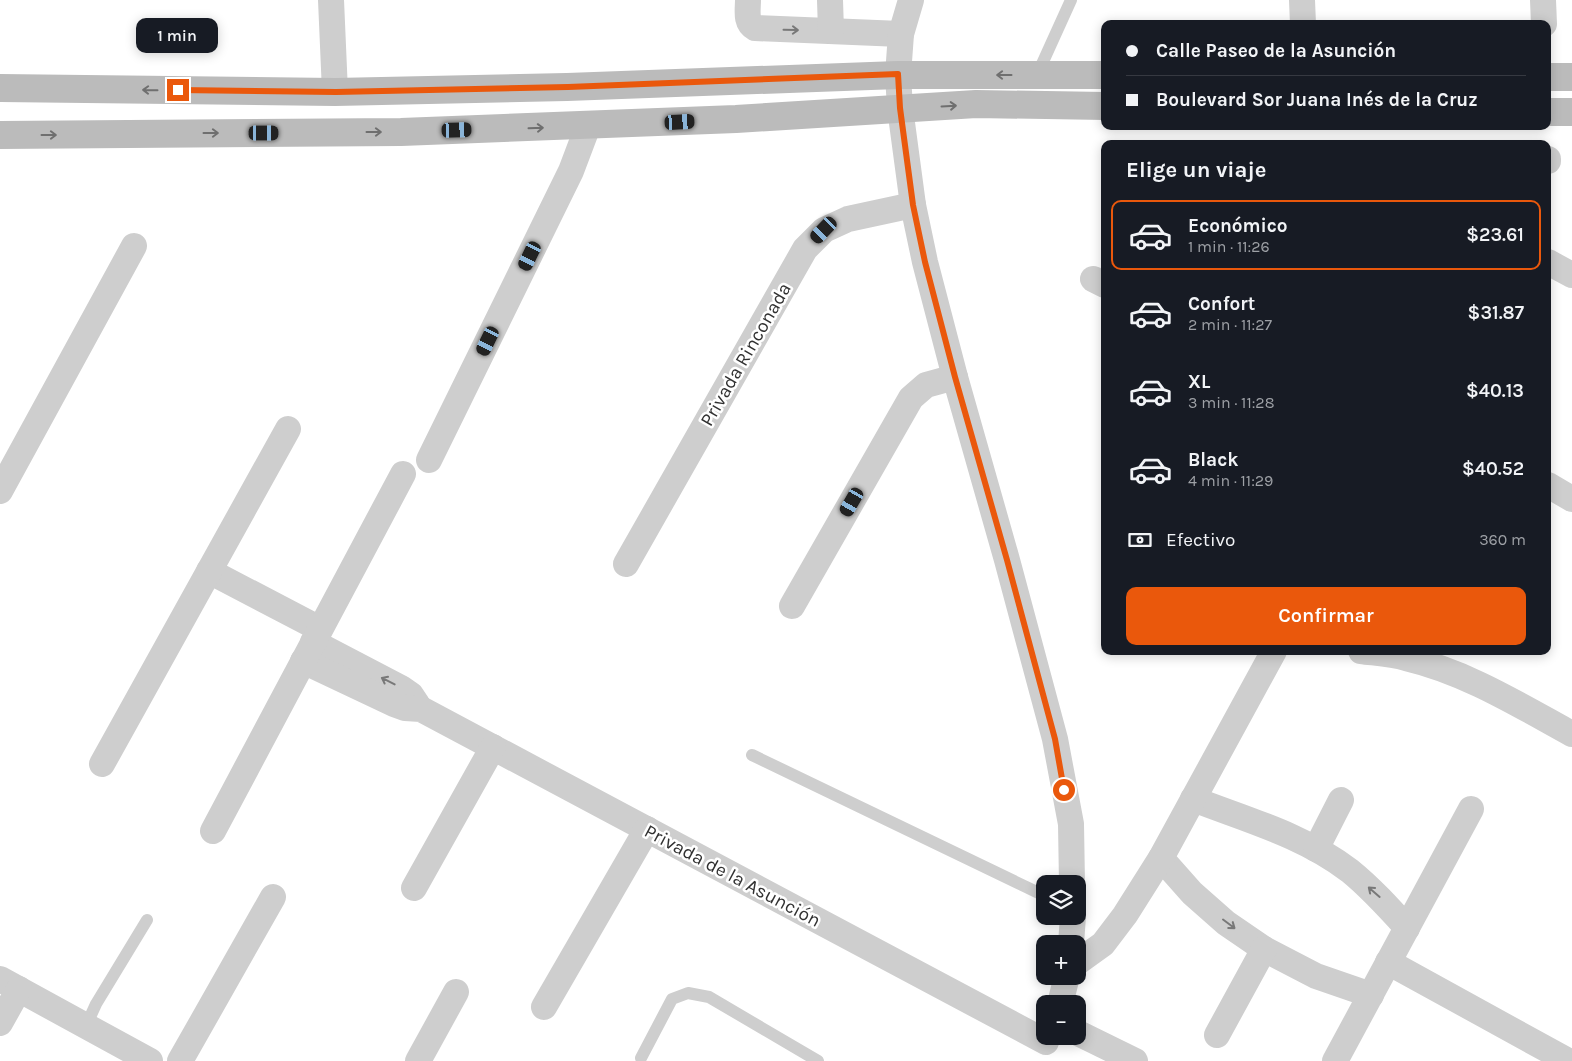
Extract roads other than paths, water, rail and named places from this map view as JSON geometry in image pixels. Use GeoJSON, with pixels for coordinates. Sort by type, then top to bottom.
{"type":"FeatureCollection","features":[{"type":"Feature","properties":{"kind":"main road"},"geometry":{"type":"LineString","coordinates":[[0,88],[336,92],[568,87],[898,74],[1101,75]]}},
{"type":"Feature","properties":{"kind":"main road"},"geometry":{"type":"LineString","coordinates":[[1551,77],[1572,77]]}},
{"type":"Feature","properties":{"kind":"main road"},"geometry":{"type":"LineString","coordinates":[[0,135],[402,132],[736,119],[976,104],[1101,106]]}},
{"type":"Feature","properties":{"kind":"main road"},"geometry":{"type":"LineString","coordinates":[[1551,112],[1572,112]]}},
{"type":"Feature","properties":{"kind":"street"},"geometry":{"type":"LineString","coordinates":[[331,0],[336,92]]}},
{"type":"Feature","properties":{"kind":"street"},"geometry":{"type":"LineString","coordinates":[[748,0],[748,21],[755,28],[901,34]]}},
{"type":"Feature","properties":{"kind":"street"},"geometry":{"type":"LineString","coordinates":[[830,0],[831,31]]}},
{"type":"Feature","properties":{"kind":"street"},"geometry":{"type":"LineString","coordinates":[[911,0],[901,34],[898,74],[900,108],[913,205],[925,262],[955,377],[1055,739],[1071,824],[1072,875]]}},
{"type":"Feature","properties":{"kind":"street"},"geometry":{"type":"LineString","coordinates":[[1302,0],[1303,20]]}},
{"type":"Feature","properties":{"kind":"street"},"geometry":{"type":"LineString","coordinates":[[1543,0],[1544,20]]}},
{"type":"Feature","properties":{"kind":"street"},"geometry":{"type":"LineString","coordinates":[[430,460],[571,170],[588,126]]}},
{"type":"Feature","properties":{"kind":"street","name":"Privada Rinconada"},"geometry":{"type":"LineString","coordinates":[[626,564],[805,249],[824,230],[848,219],[913,205]]}},
{"type":"Feature","properties":{"kind":"street"},"geometry":{"type":"LineString","coordinates":[[0,491],[7,463],[134,246]]}},
{"type":"Feature","properties":{"kind":"street"},"geometry":{"type":"LineString","coordinates":[[1551,264],[1572,275]]}},
{"type":"Feature","properties":{"kind":"street"},"geometry":{"type":"LineString","coordinates":[[792,606],[911,398],[926,385],[955,377]]}},
{"type":"Feature","properties":{"kind":"street"},"geometry":{"type":"LineString","coordinates":[[102,764],[288,429]]}},
{"type":"Feature","properties":{"kind":"street"},"geometry":{"type":"LineString","coordinates":[[213,831],[403,474]]}},
{"type":"Feature","properties":{"kind":"street"},"geometry":{"type":"LineString","coordinates":[[1551,487],[1572,499]]}},
{"type":"Feature","properties":{"kind":"street","name":"Privada de la Asunción"},"geometry":{"type":"LineString","coordinates":[[209,571],[394,704],[405,708],[420,708],[647,829],[1044,1046]]}},
{"type":"Feature","properties":{"kind":"street"},"geometry":{"type":"LineString","coordinates":[[1086,956],[1102,944],[1126,916],[1161,858],[1272,655]]}},
{"type":"Feature","properties":{"kind":"street"},"geometry":{"type":"LineString","coordinates":[[1390,655],[1405,657],[1448,670],[1491,689],[1572,734]]}},
{"type":"Feature","properties":{"kind":"street"},"geometry":{"type":"LineString","coordinates":[[414,888],[494,748]]}},
{"type":"Feature","properties":{"kind":"street"},"geometry":{"type":"LineString","coordinates":[[1193,799],[1277,830],[1316,849],[1350,871],[1380,898],[1407,928]]}},
{"type":"Feature","properties":{"kind":"street"},"geometry":{"type":"LineString","coordinates":[[1316,849],[1341,800]]}},
{"type":"Feature","properties":{"kind":"street"},"geometry":{"type":"LineString","coordinates":[[1335,1061],[1471,809]]}},
{"type":"Feature","properties":{"kind":"street"},"geometry":{"type":"LineString","coordinates":[[544,1007],[647,829]]}},
{"type":"Feature","properties":{"kind":"street"},"geometry":{"type":"LineString","coordinates":[[1161,858],[1192,893],[1226,923],[1264,949],[1316,976],[1371,995]]}},
{"type":"Feature","properties":{"kind":"street"},"geometry":{"type":"LineString","coordinates":[[180,1061],[273,897]]}},
{"type":"Feature","properties":{"kind":"street"},"geometry":{"type":"LineString","coordinates":[[1216,1035],[1264,949]]}},
{"type":"Feature","properties":{"kind":"street"},"geometry":{"type":"LineString","coordinates":[[1388,962],[1567,1057]]}},
{"type":"Feature","properties":{"kind":"street"},"geometry":{"type":"LineString","coordinates":[[0,1023],[10,984],[150,1061]]}},
{"type":"Feature","properties":{"kind":"street"},"geometry":{"type":"LineString","coordinates":[[418,1061],[456,992]]}},
{"type":"Feature","properties":{"kind":"street"},"geometry":{"type":"LineString","coordinates":[[1086,1036],[1135,1061]]}},
{"type":"Feature","properties":{"kind":"lane"},"geometry":{"type":"LineString","coordinates":[[1037,75],[1071,0]]}},
{"type":"Feature","properties":{"kind":"lane"},"geometry":{"type":"LineString","coordinates":[[752,755],[1036,892]]}},
{"type":"Feature","properties":{"kind":"lane"},"geometry":{"type":"LineString","coordinates":[[86,1026],[96,1004],[147,920]]}},
{"type":"Feature","properties":{"kind":"lane"},"geometry":{"type":"LineString","coordinates":[[641,1058],[672,999],[688,993],[709,997],[818,1061]]}}]}
